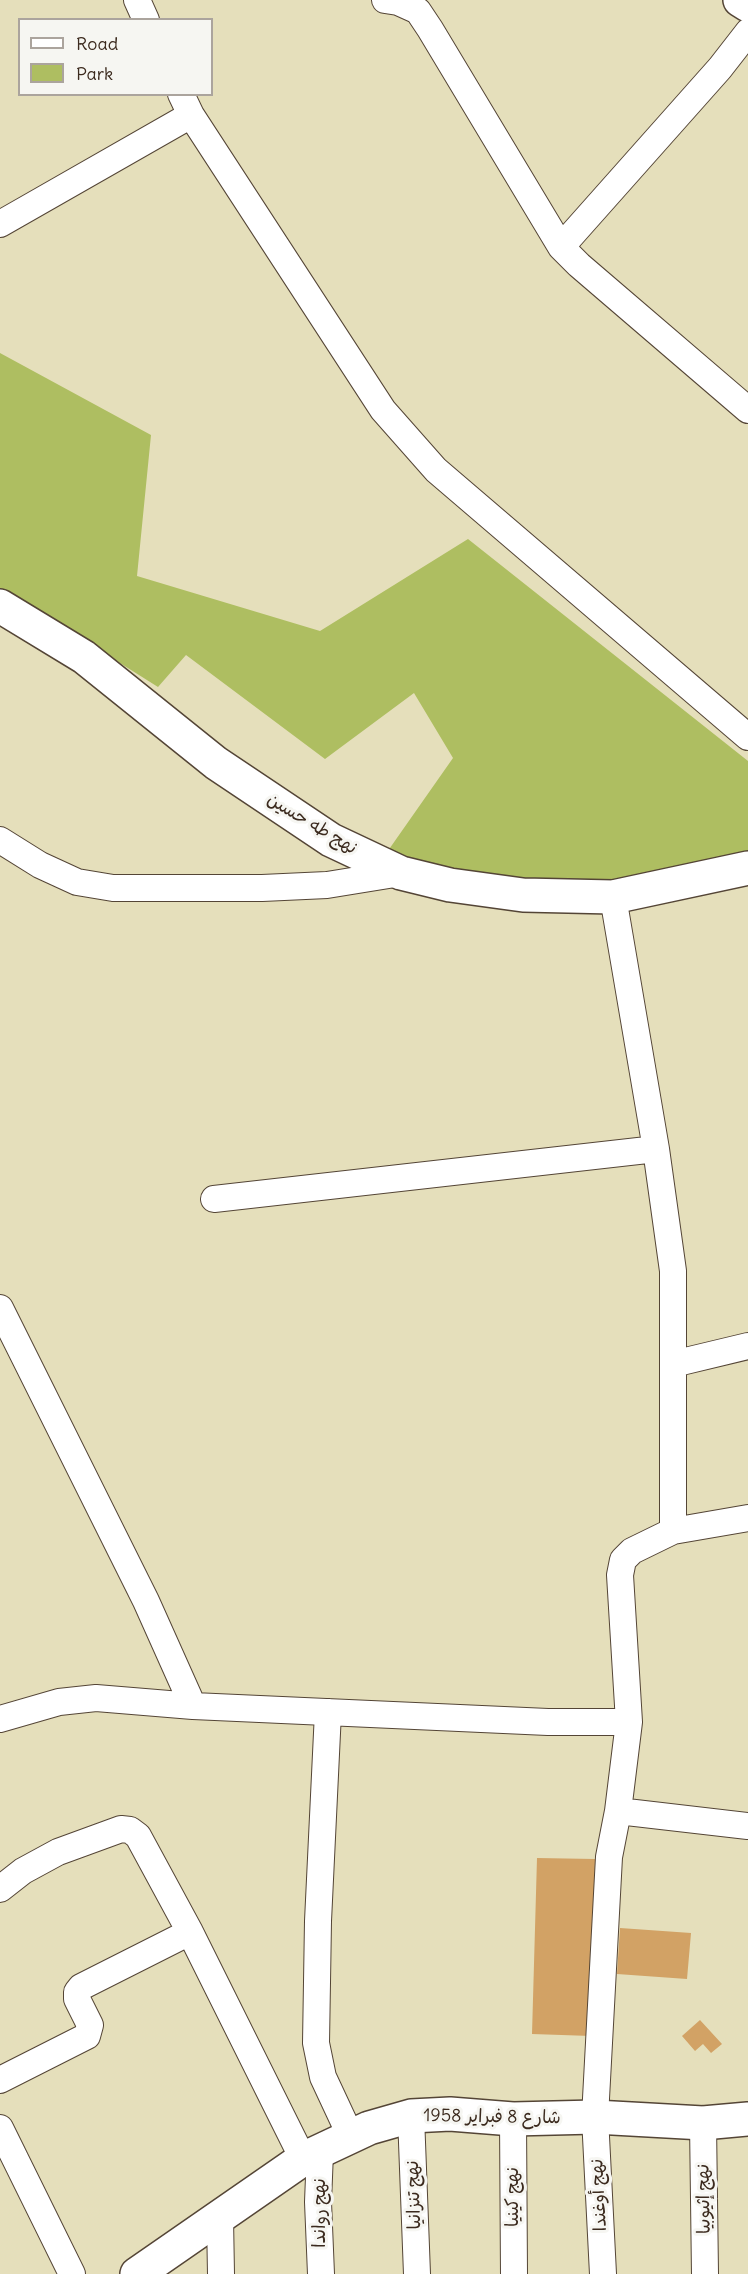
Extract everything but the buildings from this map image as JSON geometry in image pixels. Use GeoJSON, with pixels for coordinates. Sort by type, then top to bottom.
{"type":"FeatureCollection","features":[{"type":"Feature","properties":{"kind":"main road"},"geometry":{"type":"LineString","coordinates":[[740,0],[748,5]]}},
{"type":"Feature","properties":{"kind":"main road","name":"نهج طه حسين"},"geometry":{"type":"LineString","coordinates":[[0,606],[84,657],[216,763],[322,834],[401,873],[450,885],[523,895],[613,897],[748,868]]}},
{"type":"Feature","properties":{"kind":"main road","name":"شارع 8 فبراير 1958"},"geometry":{"type":"LineString","coordinates":[[137,2274],[312,2155],[369,2128],[411,2116],[450,2114],[513,2119],[595,2117],[703,2123],[748,2120]]}},
{"type":"Feature","properties":{"kind":"street"},"geometry":{"type":"LineString","coordinates":[[137,0],[145,18]]}},
{"type":"Feature","properties":{"kind":"street"},"geometry":{"type":"LineString","coordinates":[[385,0],[398,2],[418,11],[561,247],[748,410]]}},
{"type":"Feature","properties":{"kind":"street"},"geometry":{"type":"LineString","coordinates":[[561,247],[720,68],[748,32]]}},
{"type":"Feature","properties":{"kind":"street"},"geometry":{"type":"LineString","coordinates":[[0,224],[186,105],[383,410],[436,470],[748,737]]}},
{"type":"Feature","properties":{"kind":"street"},"geometry":{"type":"LineString","coordinates":[[0,840],[40,865],[77,882],[113,888],[262,888],[327,885],[401,873]]}},
{"type":"Feature","properties":{"kind":"street"},"geometry":{"type":"LineString","coordinates":[[613,897],[656,1149],[673,1271],[673,1531],[748,1518]]}},
{"type":"Feature","properties":{"kind":"street"},"geometry":{"type":"LineString","coordinates":[[214,1199],[656,1149]]}},
{"type":"Feature","properties":{"kind":"street"},"geometry":{"type":"LineString","coordinates":[[0,1308],[146,1601],[193,1706]]}},
{"type":"Feature","properties":{"kind":"street"},"geometry":{"type":"LineString","coordinates":[[673,1364],[748,1346]]}},
{"type":"Feature","properties":{"kind":"street","name":"نهج أوغندا"},"geometry":{"type":"LineString","coordinates":[[603,2274],[595,2117],[609,1857],[618,1810],[629,1722],[621,1575],[623,1560],[632,1551],[673,1531]]}},
{"type":"Feature","properties":{"kind":"street"},"geometry":{"type":"LineString","coordinates":[[0,1719],[58,1702],[96,1698],[193,1706],[548,1722],[629,1722]]}},
{"type":"Feature","properties":{"kind":"street"},"geometry":{"type":"LineString","coordinates":[[328,1712],[318,1921],[316,2043],[323,2077],[351,2137]]}},
{"type":"Feature","properties":{"kind":"street"},"geometry":{"type":"LineString","coordinates":[[618,1810],[748,1826]]}},
{"type":"Feature","properties":{"kind":"street"},"geometry":{"type":"LineString","coordinates":[[0,1889],[23,1871],[58,1852],[121,1829],[130,1830],[138,1836],[312,2155]]}},
{"type":"Feature","properties":{"kind":"street"},"geometry":{"type":"LineString","coordinates":[[0,2080],[87,2036],[90,2025],[77,1999],[77,1992],[81,1987],[190,1932]]}},
{"type":"Feature","properties":{"kind":"street","name":"نهج تنزانيا"},"geometry":{"type":"LineString","coordinates":[[411,2116],[417,2274]]}},
{"type":"Feature","properties":{"kind":"street","name":"نهج كينيا"},"geometry":{"type":"LineString","coordinates":[[513,2119],[514,2274]]}},
{"type":"Feature","properties":{"kind":"street","name":"نهج إثيوبيا"},"geometry":{"type":"LineString","coordinates":[[703,2123],[705,2274]]}},
{"type":"Feature","properties":{"kind":"street"},"geometry":{"type":"LineString","coordinates":[[0,2128],[72,2274]]}},
{"type":"Feature","properties":{"kind":"street","name":"نهج رواندا"},"geometry":{"type":"LineString","coordinates":[[312,2155],[318,2202],[321,2274]]}},
{"type":"Feature","properties":{"kind":"street"},"geometry":{"type":"LineString","coordinates":[[220,2218],[221,2274]]}},
{"type":"Feature","properties":{"kind":"green space"},"geometry":{"type":"Polygon","coordinates":[[[0,353],[151,435],[137,576],[320,631],[468,539],[748,761],[748,864],[611,889],[446,879],[385,855],[453,758],[414,693],[325,759],[186,655],[158,687],[39,612],[0,591],[0,353]]]}}]}
